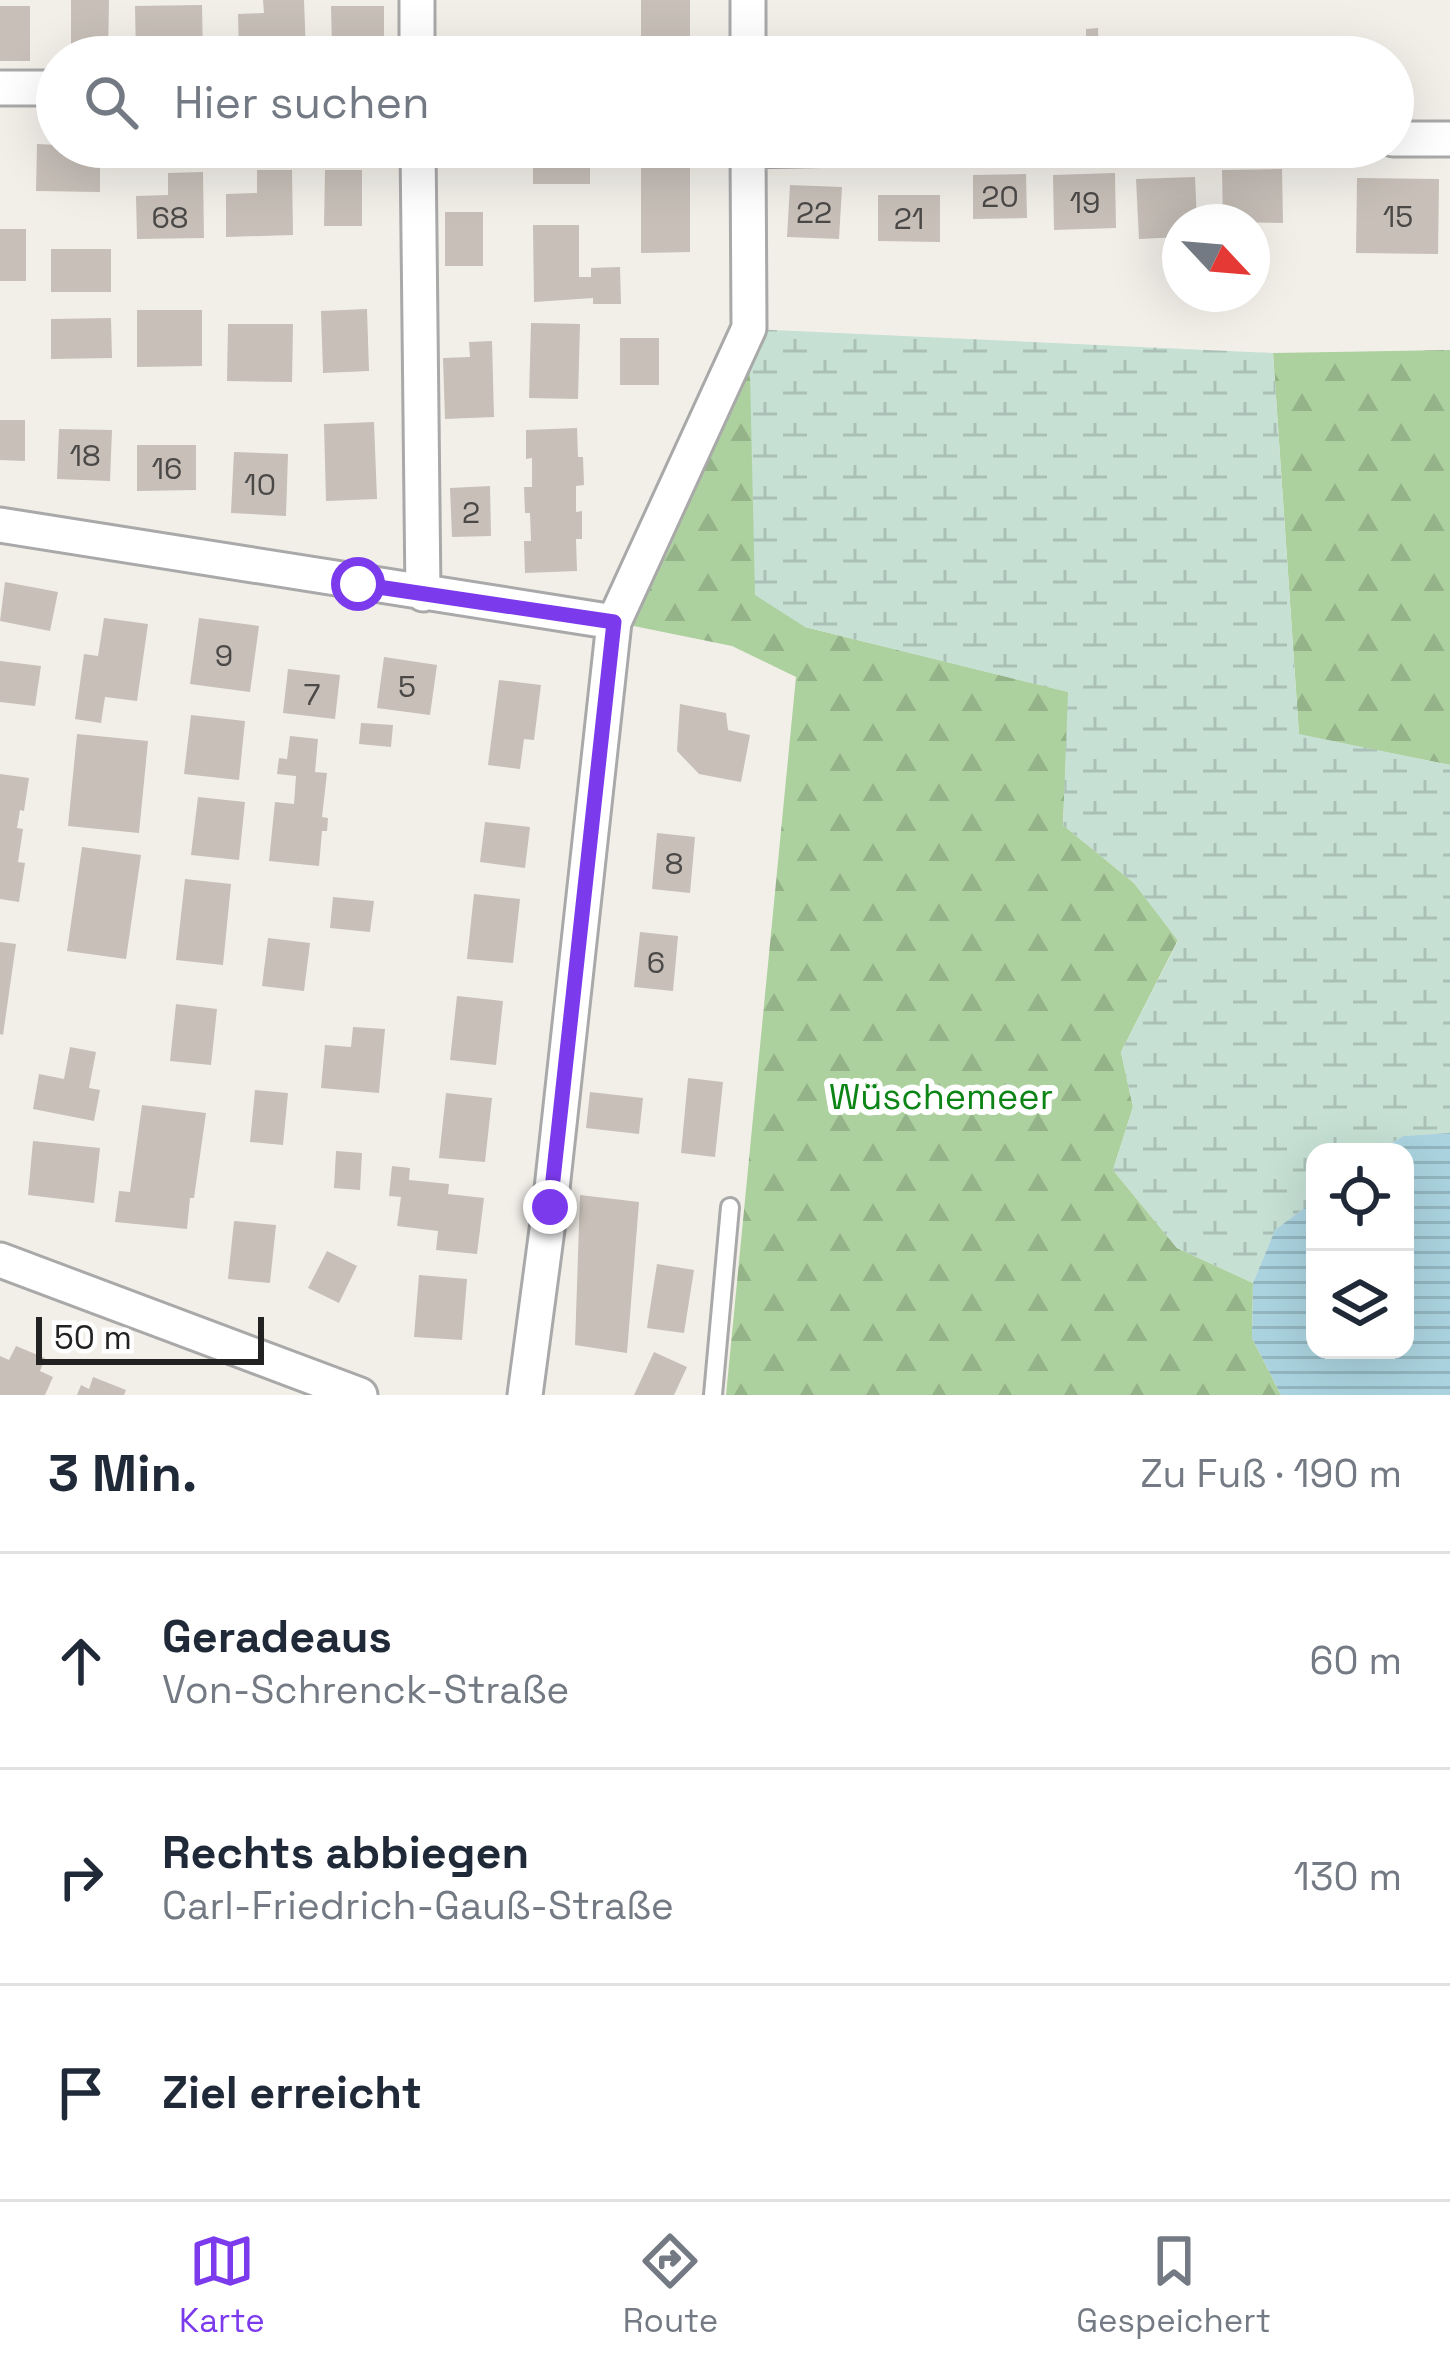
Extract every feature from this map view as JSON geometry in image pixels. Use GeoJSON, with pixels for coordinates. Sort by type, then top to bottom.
{"type":"FeatureCollection","features":[{"type":"Feature","properties":{"kind":"street"},"geometry":{"type":"LineString","coordinates":[[417,0],[417,36]]}},
{"type":"Feature","properties":{"kind":"street"},"geometry":{"type":"LineString","coordinates":[[748,0],[748,36]]}},
{"type":"Feature","properties":{"kind":"street"},"geometry":{"type":"LineString","coordinates":[[0,88],[36,88]]}},
{"type":"Feature","properties":{"kind":"street"},"geometry":{"type":"LineString","coordinates":[[1414,139],[1450,139]]}},
{"type":"Feature","properties":{"kind":"street"},"geometry":{"type":"LineString","coordinates":[[418,168],[423,594]]}},
{"type":"Feature","properties":{"kind":"street"},"geometry":{"type":"LineString","coordinates":[[525,1395],[614,622],[749,328],[748,168]]}},
{"type":"Feature","properties":{"kind":"street"},"geometry":{"type":"LineString","coordinates":[[0,524],[614,622]]}},
{"type":"Feature","properties":{"kind":"street"},"geometry":{"type":"LineString","coordinates":[[0,1260],[360,1395]]}},
{"type":"Feature","properties":{"kind":"lane"},"geometry":{"type":"LineString","coordinates":[[713,1395],[730,1207]]}},
{"type":"Feature","properties":{"kind":"green space","name":"Wüschemeer"},"geometry":{"type":"Polygon","coordinates":[[[749,329],[805,627],[1069,692],[1063,825],[1134,883],[1178,940],[1121,1052],[1133,1107],[1113,1170],[1177,1248],[1253,1283],[1252,1338],[1281,1395],[726,1395],[796,677],[732,646],[614,622],[749,329]]]}},
{"type":"Feature","properties":{"kind":"green space"},"geometry":{"type":"Polygon","coordinates":[[[749,329],[1273,353],[1299,734],[1450,765],[1450,1133],[1403,1136],[1392,1143],[1306,1143],[1306,1207],[1275,1230],[1253,1283],[1177,1248],[1113,1170],[1133,1107],[1121,1052],[1178,941],[1134,883],[1063,825],[1068,692],[805,627],[755,595],[749,329]]]}},
{"type":"Feature","properties":{"kind":"green space"},"geometry":{"type":"Polygon","coordinates":[[[1450,350],[1450,765],[1299,735],[1273,353],[1450,350]]]}},
{"type":"Feature","properties":{"kind":"water"},"geometry":{"type":"Polygon","coordinates":[[[1450,1133],[1450,1395],[1281,1395],[1252,1338],[1253,1283],[1275,1230],[1306,1207],[1306,1359],[1414,1359],[1414,1143],[1392,1143],[1403,1136],[1450,1133]]]}},
{"type":"Feature","properties":{"kind":"building"},"geometry":{"type":"Polygon","coordinates":[[[71,0],[109,0],[108,36],[71,36],[71,0]]]}},
{"type":"Feature","properties":{"kind":"building"},"geometry":{"type":"Polygon","coordinates":[[[263,0],[304,0],[305,36],[239,36],[238,14],[264,13],[263,0]]]}},
{"type":"Feature","properties":{"kind":"building"},"geometry":{"type":"Polygon","coordinates":[[[641,0],[690,0],[690,36],[641,36],[641,0]]]}},
{"type":"Feature","properties":{"kind":"building"},"geometry":{"type":"Polygon","coordinates":[[[202,5],[203,36],[136,36],[135,6],[202,5]]]}},
{"type":"Feature","properties":{"kind":"building"},"geometry":{"type":"Polygon","coordinates":[[[0,6],[30,6],[30,61],[0,61],[0,6]]]}},
{"type":"Feature","properties":{"kind":"building"},"geometry":{"type":"Polygon","coordinates":[[[331,6],[384,6],[384,36],[332,36],[331,6]]]}},
{"type":"Feature","properties":{"kind":"building"},"geometry":{"type":"Polygon","coordinates":[[[1098,28],[1098,36],[1086,36],[1086,29],[1098,28]]]}},
{"type":"Feature","properties":{"kind":"building"},"geometry":{"type":"Polygon","coordinates":[[[36,168],[100,168],[100,192],[36,191],[36,168]]]}},
{"type":"Feature","properties":{"kind":"building"},"geometry":{"type":"Polygon","coordinates":[[[533,168],[590,168],[590,184],[533,184],[533,168]]]}},
{"type":"Feature","properties":{"kind":"building"},"geometry":{"type":"Polygon","coordinates":[[[641,168],[690,168],[690,252],[641,253],[641,168]]]}},
{"type":"Feature","properties":{"kind":"building"},"geometry":{"type":"Polygon","coordinates":[[[1282,169],[1283,223],[1270,223],[1270,204],[1223,204],[1222,170],[1282,169]]]}},
{"type":"Feature","properties":{"kind":"building"},"geometry":{"type":"Polygon","coordinates":[[[257,170],[292,170],[293,235],[226,237],[226,194],[257,193],[257,170]]]}},
{"type":"Feature","properties":{"kind":"building"},"geometry":{"type":"Polygon","coordinates":[[[325,170],[362,170],[362,226],[324,226],[325,170]]]}},
{"type":"Feature","properties":{"kind":"building"},"geometry":{"type":"Polygon","coordinates":[[[203,172],[204,238],[137,239],[136,196],[168,195],[168,173],[203,172]]]}},
{"type":"Feature","properties":{"kind":"building"},"geometry":{"type":"Polygon","coordinates":[[[1115,173],[1116,228],[1054,230],[1053,175],[1115,173]]]}},
{"type":"Feature","properties":{"kind":"building"},"geometry":{"type":"Polygon","coordinates":[[[1026,174],[1027,218],[973,219],[973,175],[1026,174]]]}},
{"type":"Feature","properties":{"kind":"building"},"geometry":{"type":"Polygon","coordinates":[[[1195,177],[1196,204],[1162,204],[1162,238],[1139,239],[1136,179],[1195,177]]]}},
{"type":"Feature","properties":{"kind":"building"},"geometry":{"type":"Polygon","coordinates":[[[1357,178],[1439,179],[1438,254],[1356,253],[1357,178]]]}},
{"type":"Feature","properties":{"kind":"building"},"geometry":{"type":"Polygon","coordinates":[[[790,185],[842,187],[839,239],[787,237],[790,185]]]}},
{"type":"Feature","properties":{"kind":"building"},"geometry":{"type":"Polygon","coordinates":[[[878,195],[940,195],[940,242],[878,241],[878,195]]]}},
{"type":"Feature","properties":{"kind":"building"},"geometry":{"type":"Polygon","coordinates":[[[445,212],[483,212],[483,266],[445,266],[445,212]]]}},
{"type":"Feature","properties":{"kind":"building"},"geometry":{"type":"Polygon","coordinates":[[[533,225],[579,225],[579,277],[591,277],[591,268],[620,267],[621,304],[593,304],[593,298],[534,302],[533,225]]]}},
{"type":"Feature","properties":{"kind":"building"},"geometry":{"type":"Polygon","coordinates":[[[0,229],[26,229],[26,281],[0,281],[0,229]]]}},
{"type":"Feature","properties":{"kind":"building"},"geometry":{"type":"Polygon","coordinates":[[[51,249],[111,249],[111,292],[51,292],[51,249]]]}},
{"type":"Feature","properties":{"kind":"building"},"geometry":{"type":"Polygon","coordinates":[[[367,309],[369,371],[323,373],[321,311],[367,309]]]}},
{"type":"Feature","properties":{"kind":"building"},"geometry":{"type":"Polygon","coordinates":[[[137,310],[202,310],[202,366],[137,367],[137,310]]]}},
{"type":"Feature","properties":{"kind":"building"},"geometry":{"type":"Polygon","coordinates":[[[111,318],[112,358],[51,359],[51,319],[111,318]]]}},
{"type":"Feature","properties":{"kind":"building"},"geometry":{"type":"Polygon","coordinates":[[[531,323],[580,324],[578,399],[529,398],[531,323]]]}},
{"type":"Feature","properties":{"kind":"building"},"geometry":{"type":"Polygon","coordinates":[[[228,324],[293,324],[292,382],[227,381],[228,324]]]}},
{"type":"Feature","properties":{"kind":"building"},"geometry":{"type":"Polygon","coordinates":[[[620,338],[659,338],[659,385],[620,385],[620,338]]]}},
{"type":"Feature","properties":{"kind":"building"},"geometry":{"type":"Polygon","coordinates":[[[492,341],[494,417],[445,419],[443,358],[470,357],[469,342],[492,341]]]}},
{"type":"Feature","properties":{"kind":"building"},"geometry":{"type":"Polygon","coordinates":[[[0,420],[25,420],[25,461],[0,460],[0,420]]]}},
{"type":"Feature","properties":{"kind":"building"},"geometry":{"type":"Polygon","coordinates":[[[374,422],[377,499],[326,501],[324,424],[374,422]]]}},
{"type":"Feature","properties":{"kind":"building"},"geometry":{"type":"Polygon","coordinates":[[[577,428],[584,485],[576,486],[576,512],[582,511],[582,539],[576,539],[577,571],[525,573],[524,541],[531,541],[524,487],[532,487],[526,430],[577,428]]]}},
{"type":"Feature","properties":{"kind":"building"},"geometry":{"type":"Polygon","coordinates":[[[59,429],[112,430],[110,481],[57,479],[59,429]]]}},
{"type":"Feature","properties":{"kind":"building"},"geometry":{"type":"Polygon","coordinates":[[[137,445],[196,445],[196,490],[137,491],[137,445]]]}},
{"type":"Feature","properties":{"kind":"building"},"geometry":{"type":"Polygon","coordinates":[[[234,452],[288,454],[286,516],[231,513],[234,452]]]}},
{"type":"Feature","properties":{"kind":"building"},"geometry":{"type":"Polygon","coordinates":[[[490,486],[491,536],[452,537],[450,488],[490,486]]]}},
{"type":"Feature","properties":{"kind":"building"},"geometry":{"type":"Polygon","coordinates":[[[5,582],[58,592],[50,631],[0,621],[5,582]]]}},
{"type":"Feature","properties":{"kind":"building"},"geometry":{"type":"Polygon","coordinates":[[[104,618],[148,624],[137,701],[105,697],[101,723],[75,719],[84,654],[98,656],[104,618]]]}},
{"type":"Feature","properties":{"kind":"building"},"geometry":{"type":"Polygon","coordinates":[[[199,618],[259,626],[250,692],[190,684],[199,618]]]}},
{"type":"Feature","properties":{"kind":"building"},"geometry":{"type":"Polygon","coordinates":[[[384,657],[437,665],[430,715],[377,708],[384,657]]]}},
{"type":"Feature","properties":{"kind":"building"},"geometry":{"type":"Polygon","coordinates":[[[0,661],[41,666],[35,706],[0,702],[0,661]]]}},
{"type":"Feature","properties":{"kind":"building"},"geometry":{"type":"Polygon","coordinates":[[[288,669],[340,675],[335,719],[283,713],[288,669]]]}},
{"type":"Feature","properties":{"kind":"building"},"geometry":{"type":"Polygon","coordinates":[[[499,680],[541,685],[534,740],[524,739],[520,769],[488,765],[499,680]]]}},
{"type":"Feature","properties":{"kind":"building"},"geometry":{"type":"Polygon","coordinates":[[[680,704],[726,713],[728,730],[750,735],[741,782],[699,774],[677,751],[680,704]]]}},
{"type":"Feature","properties":{"kind":"building"},"geometry":{"type":"Polygon","coordinates":[[[191,715],[245,721],[239,780],[184,774],[191,715]]]}},
{"type":"Feature","properties":{"kind":"building"},"geometry":{"type":"Polygon","coordinates":[[[361,723],[393,725],[391,747],[359,744],[361,723]]]}},
{"type":"Feature","properties":{"kind":"building"},"geometry":{"type":"Polygon","coordinates":[[[77,734],[148,741],[139,833],[68,826],[77,734]]]}},
{"type":"Feature","properties":{"kind":"building"},"geometry":{"type":"Polygon","coordinates":[[[290,736],[318,739],[315,772],[327,773],[322,817],[328,818],[327,831],[322,831],[319,866],[269,861],[275,802],[294,804],[296,776],[277,774],[279,758],[287,759],[290,736]]]}},
{"type":"Feature","properties":{"kind":"building"},"geometry":{"type":"Polygon","coordinates":[[[0,774],[29,778],[17,828],[23,829],[18,862],[25,863],[19,902],[0,899],[0,774]]]}},
{"type":"Feature","properties":{"kind":"building"},"geometry":{"type":"Polygon","coordinates":[[[198,797],[245,802],[239,860],[191,855],[198,797]]]}},
{"type":"Feature","properties":{"kind":"building"},"geometry":{"type":"Polygon","coordinates":[[[485,822],[530,827],[525,868],[480,862],[485,822]]]}},
{"type":"Feature","properties":{"kind":"building"},"geometry":{"type":"Polygon","coordinates":[[[657,833],[695,837],[690,893],[652,889],[657,833]]]}},
{"type":"Feature","properties":{"kind":"building"},"geometry":{"type":"Polygon","coordinates":[[[82,847],[141,855],[126,959],[67,951],[82,847]]]}},
{"type":"Feature","properties":{"kind":"building"},"geometry":{"type":"Polygon","coordinates":[[[185,879],[231,884],[223,965],[176,960],[185,879]]]}},
{"type":"Feature","properties":{"kind":"building"},"geometry":{"type":"Polygon","coordinates":[[[474,894],[520,899],[513,963],[467,959],[474,894]]]}},
{"type":"Feature","properties":{"kind":"building"},"geometry":{"type":"Polygon","coordinates":[[[333,897],[374,901],[370,932],[330,928],[333,897]]]}},
{"type":"Feature","properties":{"kind":"building"},"geometry":{"type":"Polygon","coordinates":[[[640,932],[678,936],[673,991],[634,987],[640,932]]]}},
{"type":"Feature","properties":{"kind":"building"},"geometry":{"type":"Polygon","coordinates":[[[268,938],[310,943],[304,991],[262,986],[268,938]]]}},
{"type":"Feature","properties":{"kind":"building"},"geometry":{"type":"Polygon","coordinates":[[[0,942],[16,944],[3,1035],[0,1034],[0,942]]]}},
{"type":"Feature","properties":{"kind":"building"},"geometry":{"type":"Polygon","coordinates":[[[457,996],[503,1001],[496,1065],[450,1060],[457,996]]]}},
{"type":"Feature","properties":{"kind":"building"},"geometry":{"type":"Polygon","coordinates":[[[176,1004],[217,1009],[211,1065],[170,1061],[176,1004]]]}},
{"type":"Feature","properties":{"kind":"building"},"geometry":{"type":"Polygon","coordinates":[[[353,1027],[385,1029],[379,1093],[321,1088],[325,1045],[351,1047],[353,1027]]]}},
{"type":"Feature","properties":{"kind":"building"},"geometry":{"type":"Polygon","coordinates":[[[70,1047],[96,1052],[89,1088],[100,1090],[94,1121],[33,1109],[39,1074],[64,1079],[70,1047]]]}},
{"type":"Feature","properties":{"kind":"building"},"geometry":{"type":"Polygon","coordinates":[[[688,1078],[723,1082],[715,1157],[681,1153],[688,1078]]]}},
{"type":"Feature","properties":{"kind":"building"},"geometry":{"type":"Polygon","coordinates":[[[255,1090],[288,1093],[283,1145],[250,1142],[255,1090]]]}},
{"type":"Feature","properties":{"kind":"building"},"geometry":{"type":"Polygon","coordinates":[[[590,1092],[643,1098],[639,1134],[586,1128],[590,1092]]]}},
{"type":"Feature","properties":{"kind":"building"},"geometry":{"type":"Polygon","coordinates":[[[446,1093],[492,1098],[485,1162],[439,1158],[446,1093]]]}},
{"type":"Feature","properties":{"kind":"building"},"geometry":{"type":"Polygon","coordinates":[[[142,1105],[206,1113],[187,1229],[115,1222],[119,1191],[130,1192],[142,1105]]]}},
{"type":"Feature","properties":{"kind":"building"},"geometry":{"type":"Polygon","coordinates":[[[33,1141],[100,1148],[94,1203],[28,1195],[33,1141]]]}},
{"type":"Feature","properties":{"kind":"building"},"geometry":{"type":"Polygon","coordinates":[[[336,1151],[362,1153],[360,1190],[334,1188],[336,1151]]]}},
{"type":"Feature","properties":{"kind":"building"},"geometry":{"type":"Polygon","coordinates":[[[392,1166],[410,1168],[409,1180],[449,1184],[448,1194],[484,1198],[477,1254],[436,1250],[438,1231],[397,1226],[401,1197],[389,1196],[392,1166]]]}},
{"type":"Feature","properties":{"kind":"building"},"geometry":{"type":"Polygon","coordinates":[[[580,1195],[639,1202],[627,1353],[575,1345],[580,1195]]]}},
{"type":"Feature","properties":{"kind":"building"},"geometry":{"type":"Polygon","coordinates":[[[234,1221],[276,1225],[270,1283],[228,1279],[234,1221]]]}},
{"type":"Feature","properties":{"kind":"building"},"geometry":{"type":"Polygon","coordinates":[[[327,1251],[357,1266],[339,1303],[308,1288],[327,1251]]]}},
{"type":"Feature","properties":{"kind":"building"},"geometry":{"type":"Polygon","coordinates":[[[657,1264],[694,1270],[684,1333],[647,1328],[657,1264]]]}},
{"type":"Feature","properties":{"kind":"building"},"geometry":{"type":"Polygon","coordinates":[[[419,1275],[467,1279],[462,1340],[414,1337],[419,1275]]]}},
{"type":"Feature","properties":{"kind":"building"},"geometry":{"type":"Polygon","coordinates":[[[16,1346],[45,1358],[40,1371],[53,1377],[45,1395],[0,1395],[0,1356],[9,1360],[16,1346]]]}},
{"type":"Feature","properties":{"kind":"building"},"geometry":{"type":"Polygon","coordinates":[[[654,1352],[687,1367],[674,1395],[634,1395],[654,1352]]]}},
{"type":"Feature","properties":{"kind":"building"},"geometry":{"type":"Polygon","coordinates":[[[93,1377],[126,1390],[124,1395],[77,1395],[81,1385],[89,1389],[93,1377]]]}},
{"type":"Feature","properties":{"kind":"route"},"geometry":{"type":"LineString","coordinates":[[358,584],[614,622],[550,1207]]}}]}
